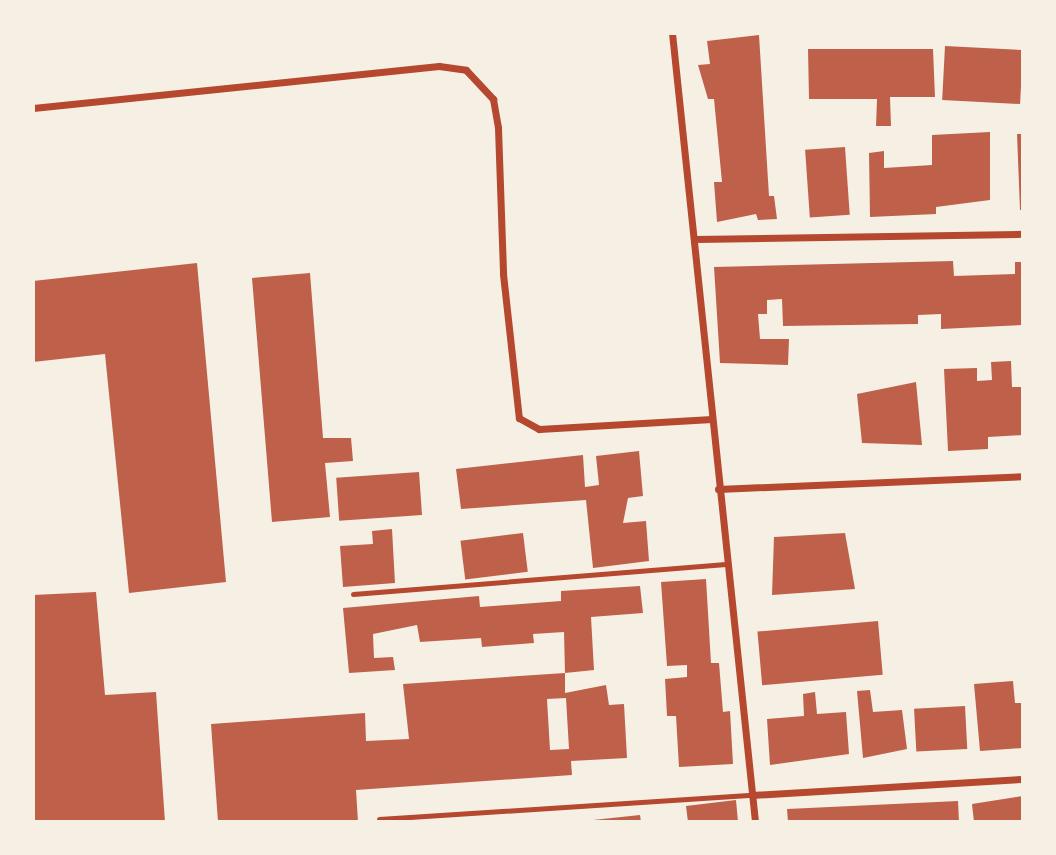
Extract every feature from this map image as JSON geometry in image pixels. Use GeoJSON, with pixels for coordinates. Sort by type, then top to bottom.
{"type":"FeatureCollection","features":[{"type":"Feature","properties":{"kind":"street"},"geometry":{"type":"LineString","coordinates":[[672,33],[755,822]]}},
{"type":"Feature","properties":{"kind":"street"},"geometry":{"type":"LineString","coordinates":[[33,108],[439,66],[466,70],[494,99],[498,128],[503,274],[519,418],[540,429],[712,419]]}},
{"type":"Feature","properties":{"kind":"street"},"geometry":{"type":"LineString","coordinates":[[695,239],[1023,234]]}},
{"type":"Feature","properties":{"kind":"street"},"geometry":{"type":"LineString","coordinates":[[718,489],[1023,476]]}},
{"type":"Feature","properties":{"kind":"street"},"geometry":{"type":"LineString","coordinates":[[752,795],[1023,779]]}},
{"type":"Feature","properties":{"kind":"lane"},"geometry":{"type":"LineString","coordinates":[[353,594],[726,564]]}},
{"type":"Feature","properties":{"kind":"lane"},"geometry":{"type":"LineString","coordinates":[[379,819],[752,795]]}},
{"type":"Feature","properties":{"kind":"building"},"geometry":{"type":"Polygon","coordinates":[[[759,35],[769,196],[774,196],[777,219],[758,220],[756,214],[717,222],[714,182],[722,182],[714,99],[708,99],[698,65],[710,64],[707,41],[759,35]]]}},
{"type":"Feature","properties":{"kind":"building"},"geometry":{"type":"Polygon","coordinates":[[[945,46],[1023,50],[1020,104],[942,100],[945,46]]]}},
{"type":"Feature","properties":{"kind":"building"},"geometry":{"type":"Polygon","coordinates":[[[808,49],[933,49],[935,97],[890,97],[891,126],[876,126],[877,99],[809,99],[808,49]]]}},
{"type":"Feature","properties":{"kind":"building"},"geometry":{"type":"Polygon","coordinates":[[[990,132],[990,200],[936,207],[936,214],[870,217],[869,153],[884,151],[884,168],[932,165],[932,135],[990,132]]]}},
{"type":"Feature","properties":{"kind":"building"},"geometry":{"type":"Polygon","coordinates":[[[1017,134],[1023,134],[1023,210],[1020,210],[1017,134]]]}},
{"type":"Feature","properties":{"kind":"building"},"geometry":{"type":"Polygon","coordinates":[[[845,147],[850,215],[810,218],[805,150],[845,147]]]}},
{"type":"Feature","properties":{"kind":"building"},"geometry":{"type":"Polygon","coordinates":[[[953,261],[954,276],[1015,274],[1015,262],[1023,262],[1023,325],[941,329],[941,314],[918,315],[918,324],[783,326],[782,299],[767,300],[767,314],[758,314],[760,339],[789,339],[788,365],[720,363],[714,267],[953,261]]]}},
{"type":"Feature","properties":{"kind":"building"},"geometry":{"type":"Polygon","coordinates":[[[197,263],[226,582],[129,593],[105,354],[33,362],[33,281],[197,263]]]}},
{"type":"Feature","properties":{"kind":"building"},"geometry":{"type":"Polygon","coordinates":[[[310,273],[323,438],[351,438],[353,461],[325,463],[330,517],[272,522],[252,278],[310,273]]]}},
{"type":"Feature","properties":{"kind":"building"},"geometry":{"type":"Polygon","coordinates":[[[1011,361],[1012,387],[1023,387],[1023,435],[988,437],[988,449],[948,451],[944,369],[977,368],[977,381],[992,380],[991,362],[1011,361]]]}},
{"type":"Feature","properties":{"kind":"building"},"geometry":{"type":"Polygon","coordinates":[[[916,382],[922,445],[862,443],[857,394],[916,382]]]}},
{"type":"Feature","properties":{"kind":"building"},"geometry":{"type":"Polygon","coordinates":[[[639,451],[643,496],[628,498],[623,523],[646,521],[649,561],[593,568],[586,500],[461,509],[456,469],[583,455],[585,487],[599,485],[596,456],[639,451]]]}},
{"type":"Feature","properties":{"kind":"building"},"geometry":{"type":"Polygon","coordinates":[[[419,472],[422,515],[339,521],[336,478],[419,472]]]}},
{"type":"Feature","properties":{"kind":"building"},"geometry":{"type":"Polygon","coordinates":[[[392,529],[395,583],[343,587],[340,546],[373,544],[372,531],[392,529]]]}},
{"type":"Feature","properties":{"kind":"building"},"geometry":{"type":"Polygon","coordinates":[[[523,533],[528,572],[465,579],[460,541],[523,533]]]}},
{"type":"Feature","properties":{"kind":"building"},"geometry":{"type":"Polygon","coordinates":[[[845,533],[855,589],[772,595],[774,537],[845,533]]]}},
{"type":"Feature","properties":{"kind":"building"},"geometry":{"type":"Polygon","coordinates":[[[706,579],[711,663],[719,663],[723,712],[730,711],[733,764],[679,767],[676,716],[667,716],[665,679],[687,677],[687,665],[667,666],[661,582],[706,579]]]}},
{"type":"Feature","properties":{"kind":"building"},"geometry":{"type":"Polygon","coordinates":[[[640,586],[643,613],[591,617],[594,670],[565,673],[564,632],[533,634],[534,643],[482,647],[481,638],[420,642],[417,625],[373,634],[374,658],[393,657],[395,670],[349,673],[343,608],[479,596],[480,607],[561,601],[561,591],[640,586]]]}},
{"type":"Feature","properties":{"kind":"building"},"geometry":{"type":"Polygon","coordinates":[[[96,592],[105,695],[156,692],[165,822],[33,822],[33,595],[96,592]]]}},
{"type":"Feature","properties":{"kind":"building"},"geometry":{"type":"Polygon","coordinates":[[[878,621],[883,675],[762,685],[757,632],[878,621]]]}},
{"type":"Feature","properties":{"kind":"building"},"geometry":{"type":"Polygon","coordinates":[[[565,673],[565,693],[606,685],[609,705],[624,704],[627,758],[571,761],[572,775],[356,790],[358,822],[218,822],[211,724],[365,713],[366,741],[409,739],[403,684],[565,673]],[[566,698],[547,699],[550,750],[569,749],[566,698]]]}},
{"type":"Feature","properties":{"kind":"building"},"geometry":{"type":"Polygon","coordinates":[[[1013,681],[1015,703],[1023,703],[1023,748],[980,751],[974,684],[1013,681]]]}},
{"type":"Feature","properties":{"kind":"building"},"geometry":{"type":"Polygon","coordinates":[[[870,690],[873,712],[902,710],[907,749],[863,758],[857,691],[870,690]]]}},
{"type":"Feature","properties":{"kind":"building"},"geometry":{"type":"Polygon","coordinates":[[[815,692],[817,714],[846,712],[849,754],[770,765],[767,719],[804,716],[803,694],[815,692]]]}},
{"type":"Feature","properties":{"kind":"building"},"geometry":{"type":"Polygon","coordinates":[[[965,706],[967,749],[916,752],[914,709],[965,706]]]}},
{"type":"Feature","properties":{"kind":"building"},"geometry":{"type":"Polygon","coordinates":[[[1023,796],[1023,822],[974,822],[972,804],[1023,796]]]}},
{"type":"Feature","properties":{"kind":"building"},"geometry":{"type":"Polygon","coordinates":[[[736,800],[738,822],[688,822],[686,806],[736,800]]]}},
{"type":"Feature","properties":{"kind":"building"},"geometry":{"type":"Polygon","coordinates":[[[958,801],[959,822],[788,822],[787,809],[958,801]]]}},
{"type":"Feature","properties":{"kind":"building"},"geometry":{"type":"Polygon","coordinates":[[[640,815],[641,822],[593,822],[593,820],[640,815]]]}}]}
